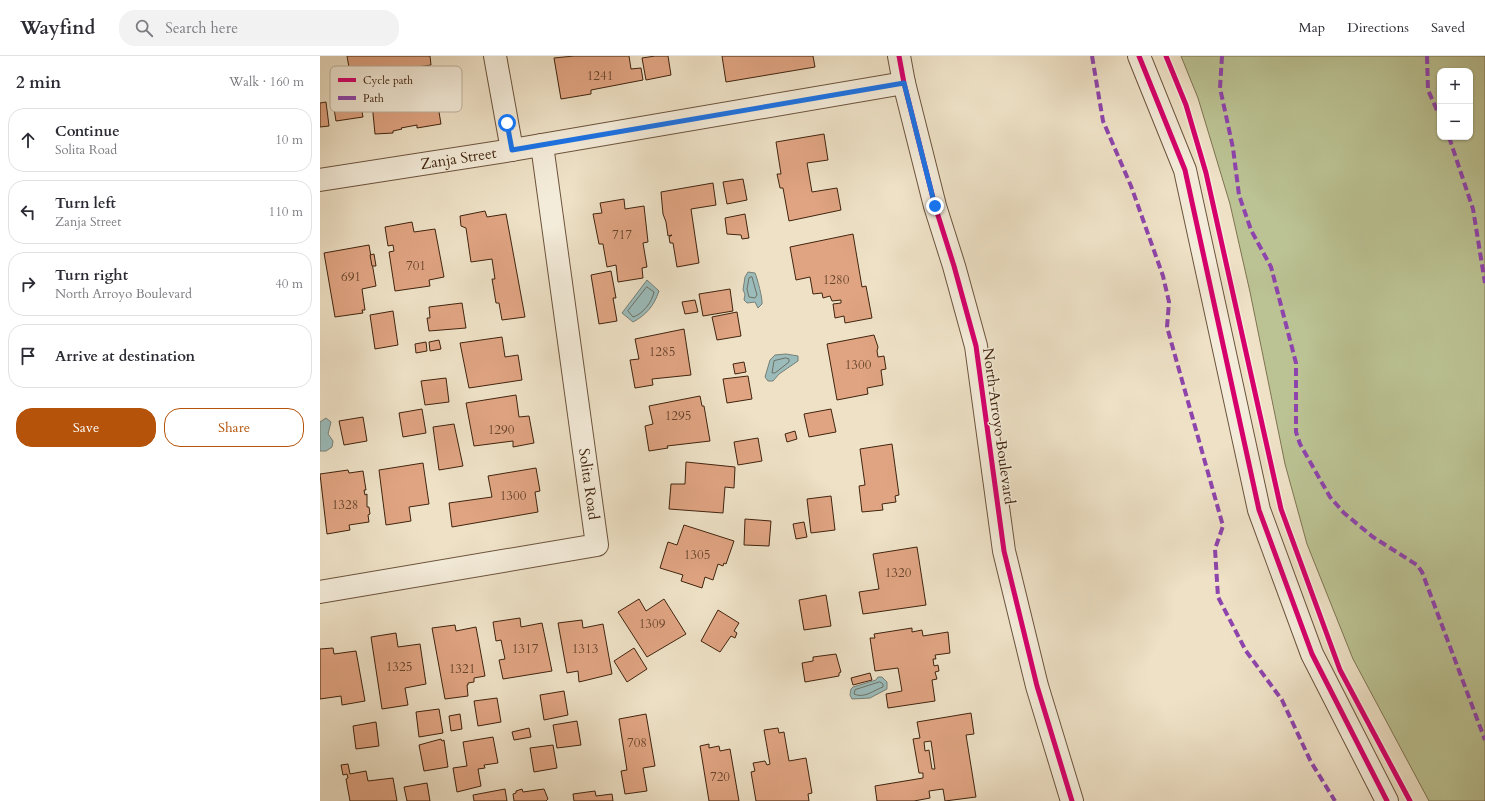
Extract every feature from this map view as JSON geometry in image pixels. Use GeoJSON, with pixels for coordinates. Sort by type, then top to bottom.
{"type":"FeatureCollection","features":[{"type":"Feature","properties":{"kind":"street"},"geometry":{"type":"LineString","coordinates":[[495,56],[512,150]]}},
{"type":"Feature","properties":{"kind":"street","name":"North Arroyo Boulevard"},"geometry":{"type":"LineString","coordinates":[[899,56],[904,83],[935,206],[954,266],[976,346],[1004,551],[1037,686],[1072,801]]}},
{"type":"Feature","properties":{"kind":"street"},"geometry":{"type":"LineString","coordinates":[[1139,56],[1185,170],[1259,510],[1312,654],[1387,801]]}},
{"type":"Feature","properties":{"kind":"street","name":"Zanja Street"},"geometry":{"type":"LineString","coordinates":[[320,180],[512,150],[904,83]]}},
{"type":"Feature","properties":{"kind":"street","name":"Solita Road"},"geometry":{"type":"LineString","coordinates":[[320,592],[597,545],[542,145]]}},
{"type":"Feature","properties":{"kind":"green space"},"geometry":{"type":"Polygon","coordinates":[[[1181,56],[1485,56],[1485,801],[1429,801],[1353,659],[1307,544],[1285,464],[1250,292],[1230,204],[1198,98],[1181,56]]]}},
{"type":"Feature","properties":{"kind":"water"},"geometry":{"type":"Polygon","coordinates":[[[748,272],[755,273],[761,293],[762,304],[758,308],[755,302],[747,303],[744,300],[745,294],[743,290],[745,277],[748,272]]]}},
{"type":"Feature","properties":{"kind":"water"},"geometry":{"type":"Polygon","coordinates":[[[647,280],[659,291],[649,310],[633,322],[622,313],[647,280]]]}},
{"type":"Feature","properties":{"kind":"water"},"geometry":{"type":"Polygon","coordinates":[[[786,354],[798,356],[798,361],[779,374],[773,381],[768,381],[765,377],[770,360],[775,355],[786,354]]]}},
{"type":"Feature","properties":{"kind":"water"},"geometry":{"type":"Polygon","coordinates":[[[326,418],[331,422],[328,434],[333,441],[332,447],[326,451],[320,451],[320,422],[326,418]]]}},
{"type":"Feature","properties":{"kind":"water"},"geometry":{"type":"Polygon","coordinates":[[[878,677],[882,677],[887,682],[887,689],[870,698],[852,699],[850,695],[853,687],[876,680],[878,677]]]}},
{"type":"Feature","properties":{"kind":"building"},"geometry":{"type":"Polygon","coordinates":[[[347,56],[430,56],[431,65],[424,66],[349,66],[347,56]]]}},
{"type":"Feature","properties":{"kind":"building"},"geometry":{"type":"Polygon","coordinates":[[[574,56],[629,56],[631,69],[641,68],[643,80],[591,90],[591,94],[561,99],[554,58],[574,56]]]}},
{"type":"Feature","properties":{"kind":"building"},"geometry":{"type":"Polygon","coordinates":[[[668,56],[671,75],[646,80],[642,58],[668,56]]]}},
{"type":"Feature","properties":{"kind":"building"},"geometry":{"type":"Polygon","coordinates":[[[722,56],[813,56],[815,67],[726,82],[722,56]]]}},
{"type":"Feature","properties":{"kind":"building"},"geometry":{"type":"Polygon","coordinates":[[[326,102],[329,126],[320,127],[320,103],[326,102]]]}},
{"type":"Feature","properties":{"kind":"building"},"geometry":{"type":"Polygon","coordinates":[[[335,112],[362,112],[363,117],[336,121],[335,112]]]}},
{"type":"Feature","properties":{"kind":"building"},"geometry":{"type":"Polygon","coordinates":[[[373,112],[439,112],[441,124],[417,128],[417,125],[401,128],[402,129],[393,131],[393,133],[375,134],[373,112]]]}},
{"type":"Feature","properties":{"kind":"building"},"geometry":{"type":"Polygon","coordinates":[[[824,134],[828,160],[807,163],[812,192],[837,188],[841,210],[789,221],[783,188],[780,188],[777,174],[781,174],[776,142],[824,134]]]}},
{"type":"Feature","properties":{"kind":"building"},"geometry":{"type":"Polygon","coordinates":[[[743,179],[747,200],[727,204],[723,182],[743,179]]]}},
{"type":"Feature","properties":{"kind":"building"},"geometry":{"type":"Polygon","coordinates":[[[713,183],[716,205],[691,209],[699,263],[677,267],[673,243],[670,243],[669,237],[672,235],[668,236],[663,214],[661,192],[713,183]]]}},
{"type":"Feature","properties":{"kind":"building"},"geometry":{"type":"Polygon","coordinates":[[[624,199],[625,209],[644,206],[648,242],[643,243],[647,267],[642,268],[643,278],[618,282],[616,265],[607,267],[603,244],[599,244],[593,214],[602,213],[600,203],[624,199]]]}},
{"type":"Feature","properties":{"kind":"building"},"geometry":{"type":"Polygon","coordinates":[[[485,211],[487,217],[506,214],[525,317],[502,320],[499,303],[496,303],[492,279],[495,279],[492,259],[471,262],[466,228],[461,226],[460,216],[485,211]]]}},
{"type":"Feature","properties":{"kind":"building"},"geometry":{"type":"Polygon","coordinates":[[[745,214],[749,238],[742,239],[741,235],[727,234],[725,218],[745,214]]]}},
{"type":"Feature","properties":{"kind":"building"},"geometry":{"type":"Polygon","coordinates":[[[412,222],[414,232],[435,229],[444,277],[429,280],[430,286],[395,291],[389,252],[394,251],[393,245],[388,246],[385,227],[412,222]]]}},
{"type":"Feature","properties":{"kind":"building"},"geometry":{"type":"Polygon","coordinates":[[[853,234],[862,287],[866,286],[872,318],[845,323],[844,316],[835,318],[833,304],[841,303],[841,300],[832,301],[830,296],[823,298],[822,293],[813,294],[810,277],[796,280],[790,247],[853,234]]]}},
{"type":"Feature","properties":{"kind":"building"},"geometry":{"type":"Polygon","coordinates":[[[369,245],[376,286],[362,289],[365,310],[362,310],[363,313],[335,317],[324,253],[369,245]]]}},
{"type":"Feature","properties":{"kind":"building"},"geometry":{"type":"Polygon","coordinates":[[[374,254],[376,266],[372,266],[370,255],[374,254]]]}},
{"type":"Feature","properties":{"kind":"building"},"geometry":{"type":"Polygon","coordinates":[[[611,271],[616,298],[613,298],[617,321],[599,324],[591,275],[611,271]]]}},
{"type":"Feature","properties":{"kind":"building"},"geometry":{"type":"Polygon","coordinates":[[[730,289],[733,311],[703,316],[699,294],[730,289]]]}},
{"type":"Feature","properties":{"kind":"building"},"geometry":{"type":"Polygon","coordinates":[[[695,300],[698,312],[685,314],[682,302],[695,300]]]}},
{"type":"Feature","properties":{"kind":"building"},"geometry":{"type":"Polygon","coordinates":[[[462,303],[466,328],[429,331],[427,318],[430,318],[429,307],[462,303]]]}},
{"type":"Feature","properties":{"kind":"building"},"geometry":{"type":"Polygon","coordinates":[[[393,311],[398,345],[375,349],[370,315],[393,311]]]}},
{"type":"Feature","properties":{"kind":"building"},"geometry":{"type":"Polygon","coordinates":[[[737,312],[741,336],[717,340],[712,317],[737,312]]]}},
{"type":"Feature","properties":{"kind":"building"},"geometry":{"type":"Polygon","coordinates":[[[684,329],[691,375],[652,379],[653,385],[635,388],[630,360],[639,359],[635,339],[684,329]]]}},
{"type":"Feature","properties":{"kind":"building"},"geometry":{"type":"Polygon","coordinates":[[[874,335],[878,347],[878,357],[884,356],[886,369],[881,370],[883,385],[867,388],[868,394],[837,400],[827,344],[874,335]]]}},
{"type":"Feature","properties":{"kind":"building"},"geometry":{"type":"Polygon","coordinates":[[[502,337],[505,357],[518,355],[522,380],[469,388],[460,343],[502,337]]]}},
{"type":"Feature","properties":{"kind":"building"},"geometry":{"type":"Polygon","coordinates":[[[439,340],[441,349],[430,351],[429,342],[439,340]]]}},
{"type":"Feature","properties":{"kind":"building"},"geometry":{"type":"Polygon","coordinates":[[[426,342],[427,351],[416,353],[415,344],[426,342]]]}},
{"type":"Feature","properties":{"kind":"building"},"geometry":{"type":"Polygon","coordinates":[[[744,362],[746,372],[735,374],[733,364],[744,362]]]}},
{"type":"Feature","properties":{"kind":"building"},"geometry":{"type":"Polygon","coordinates":[[[748,376],[752,399],[727,403],[723,379],[748,376]]]}},
{"type":"Feature","properties":{"kind":"building"},"geometry":{"type":"Polygon","coordinates":[[[446,378],[449,402],[425,405],[421,381],[446,378]]]}},
{"type":"Feature","properties":{"kind":"building"},"geometry":{"type":"Polygon","coordinates":[[[516,395],[519,417],[529,416],[534,443],[513,447],[513,441],[474,446],[466,403],[516,395]]]}},
{"type":"Feature","properties":{"kind":"building"},"geometry":{"type":"Polygon","coordinates":[[[700,396],[702,406],[704,406],[710,441],[667,446],[668,448],[649,451],[645,426],[653,424],[649,406],[700,396]]]}},
{"type":"Feature","properties":{"kind":"building"},"geometry":{"type":"Polygon","coordinates":[[[422,409],[426,433],[403,437],[399,413],[422,409]]]}},
{"type":"Feature","properties":{"kind":"building"},"geometry":{"type":"Polygon","coordinates":[[[831,409],[836,432],[809,437],[804,414],[831,409]]]}},
{"type":"Feature","properties":{"kind":"building"},"geometry":{"type":"Polygon","coordinates":[[[363,417],[367,441],[344,445],[339,421],[363,417]]]}},
{"type":"Feature","properties":{"kind":"building"},"geometry":{"type":"Polygon","coordinates":[[[454,424],[463,466],[439,470],[433,427],[454,424]]]}},
{"type":"Feature","properties":{"kind":"building"},"geometry":{"type":"Polygon","coordinates":[[[795,431],[797,439],[787,442],[785,434],[795,431]]]}},
{"type":"Feature","properties":{"kind":"building"},"geometry":{"type":"Polygon","coordinates":[[[758,438],[762,461],[738,465],[734,442],[758,438]]]}},
{"type":"Feature","properties":{"kind":"building"},"geometry":{"type":"Polygon","coordinates":[[[892,444],[899,495],[895,496],[896,502],[882,504],[883,510],[862,512],[859,486],[865,485],[860,449],[892,444]]]}},
{"type":"Feature","properties":{"kind":"building"},"geometry":{"type":"Polygon","coordinates":[[[686,462],[735,467],[734,488],[725,487],[723,513],[669,509],[671,484],[685,484],[686,462]]]}},
{"type":"Feature","properties":{"kind":"building"},"geometry":{"type":"Polygon","coordinates":[[[423,463],[429,504],[409,507],[411,521],[386,525],[379,470],[423,463]]]}},
{"type":"Feature","properties":{"kind":"building"},"geometry":{"type":"Polygon","coordinates":[[[536,468],[540,491],[535,492],[538,512],[452,527],[449,503],[492,497],[488,476],[536,468]]]}},
{"type":"Feature","properties":{"kind":"building"},"geometry":{"type":"Polygon","coordinates":[[[348,470],[349,473],[363,471],[366,490],[364,490],[365,495],[367,494],[367,507],[369,507],[370,514],[368,515],[369,522],[349,525],[350,530],[327,534],[320,474],[348,470]]]}},
{"type":"Feature","properties":{"kind":"building"},"geometry":{"type":"Polygon","coordinates":[[[831,496],[835,530],[811,533],[807,499],[831,496]]]}},
{"type":"Feature","properties":{"kind":"building"},"geometry":{"type":"Polygon","coordinates":[[[745,519],[771,521],[769,546],[744,545],[745,519]]]}},
{"type":"Feature","properties":{"kind":"building"},"geometry":{"type":"Polygon","coordinates":[[[804,522],[807,537],[796,539],[793,524],[804,522]]]}},
{"type":"Feature","properties":{"kind":"building"},"geometry":{"type":"Polygon","coordinates":[[[684,525],[734,541],[726,564],[724,563],[723,566],[718,564],[713,580],[705,577],[702,588],[681,581],[683,575],[660,568],[668,542],[677,545],[684,525]]]}},
{"type":"Feature","properties":{"kind":"building"},"geometry":{"type":"Polygon","coordinates":[[[917,547],[926,605],[863,614],[859,592],[879,589],[873,554],[917,547]]]}},
{"type":"Feature","properties":{"kind":"building"},"geometry":{"type":"Polygon","coordinates":[[[826,595],[831,626],[804,630],[799,600],[826,595]]]}},
{"type":"Feature","properties":{"kind":"building"},"geometry":{"type":"Polygon","coordinates":[[[639,599],[646,611],[664,599],[686,634],[647,657],[618,612],[639,599]]]}},
{"type":"Feature","properties":{"kind":"building"},"geometry":{"type":"Polygon","coordinates":[[[718,610],[739,623],[734,631],[737,633],[735,638],[731,636],[720,652],[701,641],[718,610]]]}},
{"type":"Feature","properties":{"kind":"building"},"geometry":{"type":"Polygon","coordinates":[[[520,618],[521,627],[542,623],[552,671],[503,679],[499,660],[505,659],[501,640],[496,641],[493,622],[520,618]]]}},
{"type":"Feature","properties":{"kind":"building"},"geometry":{"type":"Polygon","coordinates":[[[582,620],[583,628],[603,624],[612,674],[579,682],[578,671],[567,673],[558,623],[582,620]]]}},
{"type":"Feature","properties":{"kind":"building"},"geometry":{"type":"Polygon","coordinates":[[[455,625],[456,631],[476,627],[485,676],[474,678],[474,682],[468,683],[468,696],[445,699],[432,628],[455,625]]]}},
{"type":"Feature","properties":{"kind":"building"},"geometry":{"type":"Polygon","coordinates":[[[912,628],[912,632],[922,630],[923,636],[948,632],[950,653],[935,655],[936,659],[933,659],[934,666],[938,665],[939,671],[935,672],[937,679],[932,680],[935,701],[888,708],[886,694],[902,691],[898,668],[875,671],[870,638],[875,638],[874,634],[912,628]]]}},
{"type":"Feature","properties":{"kind":"building"},"geometry":{"type":"Polygon","coordinates":[[[396,633],[398,647],[420,644],[426,684],[405,688],[408,705],[382,709],[371,637],[396,633]]]}},
{"type":"Feature","properties":{"kind":"building"},"geometry":{"type":"Polygon","coordinates":[[[333,648],[334,654],[356,651],[365,701],[342,705],[341,696],[320,699],[320,649],[333,648]]]}},
{"type":"Feature","properties":{"kind":"building"},"geometry":{"type":"Polygon","coordinates":[[[634,648],[647,669],[627,682],[614,661],[634,648]]]}},
{"type":"Feature","properties":{"kind":"building"},"geometry":{"type":"Polygon","coordinates":[[[836,654],[841,672],[839,673],[839,676],[805,682],[802,663],[813,661],[813,657],[836,654]]]}},
{"type":"Feature","properties":{"kind":"building"},"geometry":{"type":"Polygon","coordinates":[[[870,673],[872,680],[853,685],[851,678],[870,673]]]}},
{"type":"Feature","properties":{"kind":"building"},"geometry":{"type":"Polygon","coordinates":[[[564,691],[568,715],[544,720],[540,695],[564,691]]]}},
{"type":"Feature","properties":{"kind":"building"},"geometry":{"type":"Polygon","coordinates":[[[497,698],[501,722],[478,726],[474,701],[497,698]]]}},
{"type":"Feature","properties":{"kind":"building"},"geometry":{"type":"Polygon","coordinates":[[[439,709],[443,733],[419,737],[416,712],[439,709]]]}},
{"type":"Feature","properties":{"kind":"building"},"geometry":{"type":"Polygon","coordinates":[[[971,713],[974,734],[966,735],[976,797],[945,801],[943,789],[929,791],[930,798],[914,801],[877,801],[875,786],[923,778],[923,773],[919,773],[913,739],[920,738],[917,722],[971,713]],[[931,741],[924,742],[925,751],[929,750],[932,769],[935,769],[931,741]]]}},
{"type":"Feature","properties":{"kind":"building"},"geometry":{"type":"Polygon","coordinates":[[[460,714],[462,729],[451,731],[449,716],[460,714]]]}},
{"type":"Feature","properties":{"kind":"building"},"geometry":{"type":"Polygon","coordinates":[[[646,714],[655,766],[643,768],[647,791],[625,794],[621,771],[627,770],[619,719],[646,714]]]}},
{"type":"Feature","properties":{"kind":"building"},"geometry":{"type":"Polygon","coordinates":[[[577,721],[581,745],[557,748],[553,725],[577,721]]]}},
{"type":"Feature","properties":{"kind":"building"},"geometry":{"type":"Polygon","coordinates":[[[376,722],[379,746],[356,749],[353,726],[376,722]]]}},
{"type":"Feature","properties":{"kind":"building"},"geometry":{"type":"Polygon","coordinates":[[[529,728],[531,737],[514,740],[512,732],[529,728]]]}},
{"type":"Feature","properties":{"kind":"building"},"geometry":{"type":"Polygon","coordinates":[[[778,728],[779,733],[784,732],[789,761],[806,758],[812,793],[808,794],[809,801],[756,801],[751,772],[755,771],[753,763],[765,761],[767,765],[770,764],[764,730],[778,728]]]}},
{"type":"Feature","properties":{"kind":"building"},"geometry":{"type":"Polygon","coordinates":[[[493,737],[498,763],[484,765],[485,768],[478,769],[481,786],[457,792],[453,768],[467,766],[463,742],[493,737]]]}},
{"type":"Feature","properties":{"kind":"building"},"geometry":{"type":"Polygon","coordinates":[[[441,739],[442,741],[444,740],[448,767],[424,771],[419,745],[441,739]]]}},
{"type":"Feature","properties":{"kind":"building"},"geometry":{"type":"Polygon","coordinates":[[[709,744],[709,748],[719,746],[720,751],[730,749],[739,801],[709,801],[700,746],[709,744]]]}},
{"type":"Feature","properties":{"kind":"building"},"geometry":{"type":"Polygon","coordinates":[[[553,745],[557,768],[534,772],[530,748],[553,745]]]}},
{"type":"Feature","properties":{"kind":"building"},"geometry":{"type":"Polygon","coordinates":[[[348,764],[350,774],[366,771],[368,781],[393,778],[397,801],[350,801],[346,779],[348,778],[347,774],[343,775],[341,765],[348,764]]]}},
{"type":"Feature","properties":{"kind":"building"},"geometry":{"type":"Polygon","coordinates":[[[427,783],[430,801],[407,801],[404,787],[427,783]]]}},
{"type":"Feature","properties":{"kind":"building"},"geometry":{"type":"Polygon","coordinates":[[[505,789],[507,801],[474,801],[473,795],[505,789]]]}},
{"type":"Feature","properties":{"kind":"building"},"geometry":{"type":"Polygon","coordinates":[[[522,789],[523,792],[544,789],[548,799],[546,801],[514,801],[513,794],[522,789]]]}},
{"type":"Feature","properties":{"kind":"building"},"geometry":{"type":"Polygon","coordinates":[[[595,791],[596,796],[612,794],[613,801],[574,801],[573,794],[595,791]]]}},
{"type":"Feature","properties":{"kind":"marked path"},"geometry":{"type":"LineString","coordinates":[[1092,56],[1103,121],[1131,186],[1163,276],[1169,302],[1167,327],[1223,526],[1215,549],[1218,597],[1246,651],[1282,700],[1311,762],[1335,801]]}},
{"type":"Feature","properties":{"kind":"marked path"},"geometry":{"type":"LineString","coordinates":[[1222,56],[1220,88],[1233,148],[1239,195],[1251,230],[1271,267],[1296,363],[1296,432],[1300,444],[1330,497],[1344,513],[1373,537],[1417,565],[1422,572],[1485,740]]}},
{"type":"Feature","properties":{"kind":"marked path"},"geometry":{"type":"LineString","coordinates":[[1427,56],[1428,90],[1437,110]]}},
{"type":"Feature","properties":{"kind":"marked path"},"geometry":{"type":"LineString","coordinates":[[1450,140],[1473,209],[1485,283]]}},
{"type":"Feature","properties":{"kind":"cycle path"},"geometry":{"type":"LineString","coordinates":[[899,56],[904,83],[935,206],[954,266],[976,346],[1004,551],[1037,686],[1072,801]]}},
{"type":"Feature","properties":{"kind":"cycle path"},"geometry":{"type":"LineString","coordinates":[[1139,56],[1185,170],[1259,510],[1312,654],[1387,801]]}},
{"type":"Feature","properties":{"kind":"cycle path"},"geometry":{"type":"LineString","coordinates":[[1166,56],[1186,105],[1206,173],[1281,509],[1340,670],[1410,801]]}},
{"type":"Feature","properties":{"kind":"route"},"geometry":{"type":"LineString","coordinates":[[507,123],[512,150],[904,83],[935,206]]}}]}
